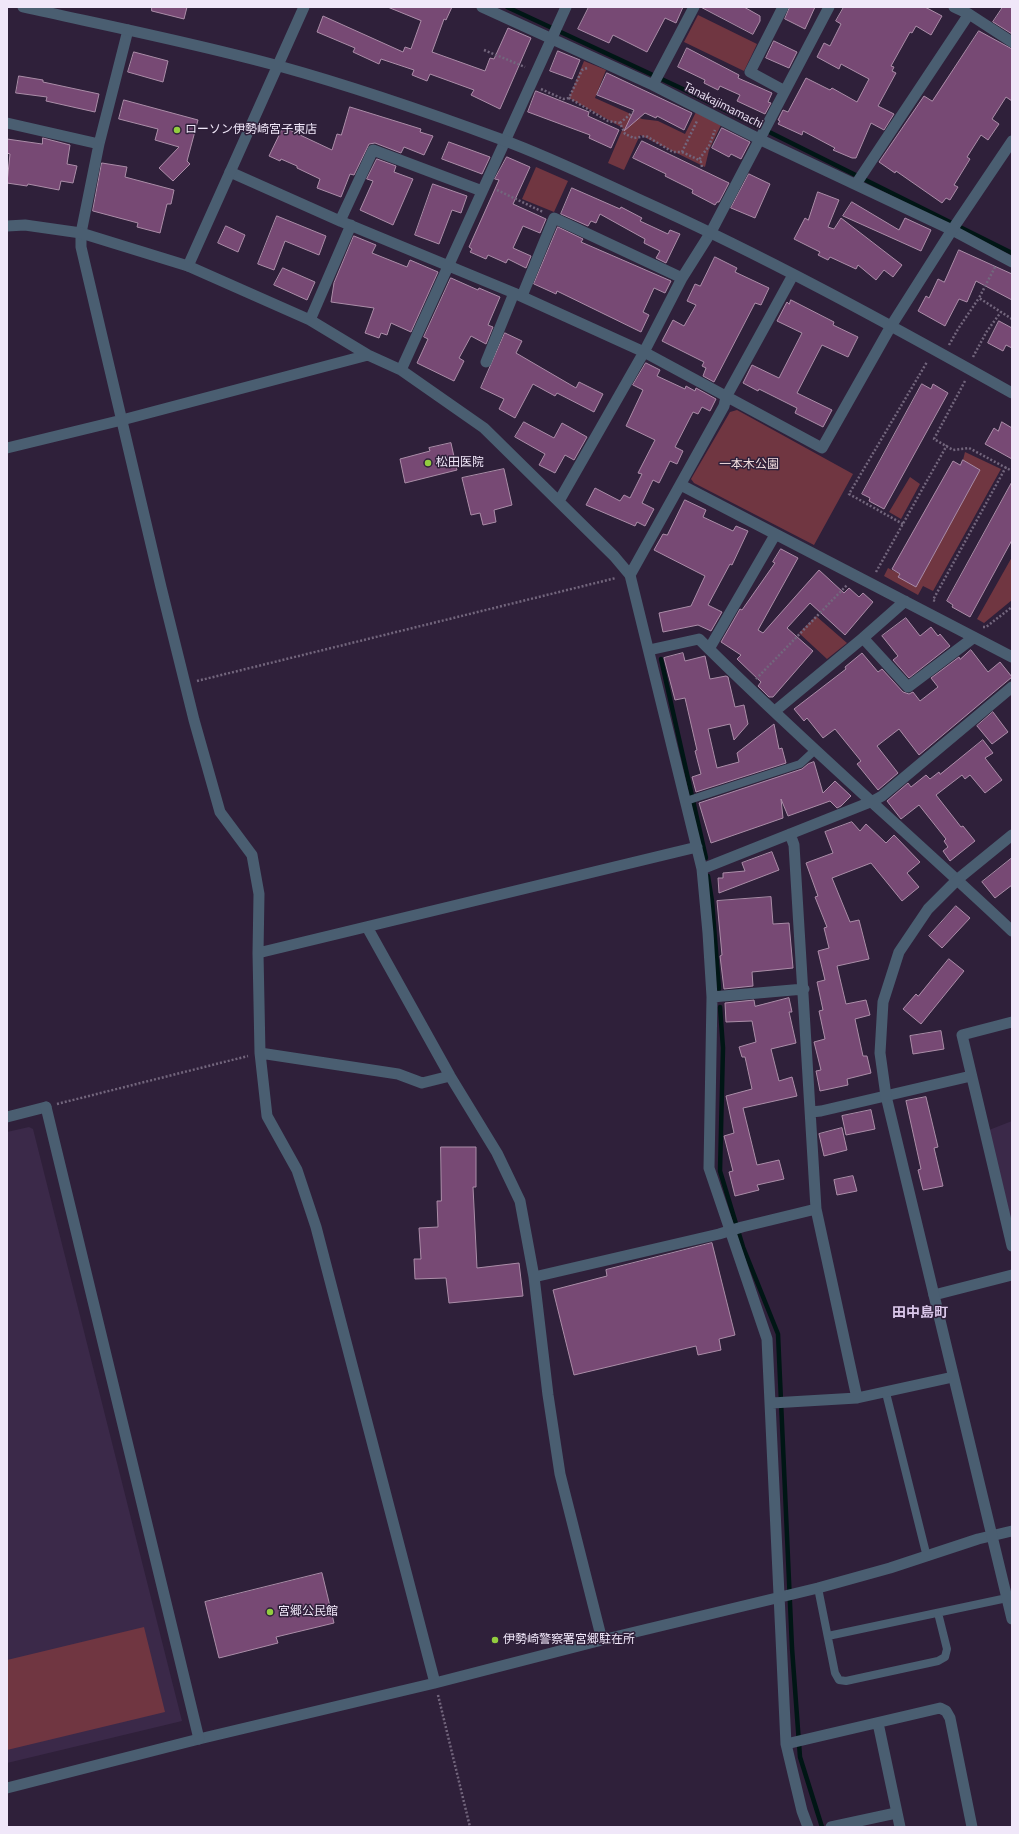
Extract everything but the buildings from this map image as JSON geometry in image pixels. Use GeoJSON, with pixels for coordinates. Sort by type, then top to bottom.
{"type":"FeatureCollection","features":[{"type":"Feature","properties":{"kind":"street"},"geometry":{"type":"LineString","coordinates":[[23,7],[128,30],[278,66],[417,109],[506,141],[577,170],[711,232],[891,326],[1012,393]]}},
{"type":"Feature","properties":{"kind":"street"},"geometry":{"type":"LineString","coordinates":[[188,266],[304,7]]}},
{"type":"Feature","properties":{"kind":"street","name":"Tanakajimamachi"},"geometry":{"type":"LineString","coordinates":[[482,7],[595,57],[761,140],[952,230],[1012,262]]}},
{"type":"Feature","properties":{"kind":"street"},"geometry":{"type":"LineString","coordinates":[[400,370],[566,7]]}},
{"type":"Feature","properties":{"kind":"street"},"geometry":{"type":"LineString","coordinates":[[653,85],[694,7]]}},
{"type":"Feature","properties":{"kind":"street"},"geometry":{"type":"LineString","coordinates":[[783,7],[750,72],[785,91]]}},
{"type":"Feature","properties":{"kind":"street"},"geometry":{"type":"LineString","coordinates":[[559,501],[644,352],[682,278],[711,232],[761,140],[829,7]]}},
{"type":"Feature","properties":{"kind":"street"},"geometry":{"type":"LineString","coordinates":[[954,7],[969,14],[1012,42]]}},
{"type":"Feature","properties":{"kind":"street"},"geometry":{"type":"LineString","coordinates":[[856,184],[969,14]]}},
{"type":"Feature","properties":{"kind":"street"},"geometry":{"type":"LineString","coordinates":[[128,30],[99,144],[81,233],[81,247],[185,684],[220,812],[252,855],[258,894],[260,1054],[267,1116],[297,1170],[316,1227],[435,1683]]}},
{"type":"Feature","properties":{"kind":"street"},"geometry":{"type":"LineString","coordinates":[[7,123],[99,144]]}},
{"type":"Feature","properties":{"kind":"street"},"geometry":{"type":"LineString","coordinates":[[230,172],[340,221],[518,294],[644,352],[822,448],[891,326],[952,230],[1012,142]]}},
{"type":"Feature","properties":{"kind":"street"},"geometry":{"type":"LineString","coordinates":[[340,221],[374,150],[484,188]]}},
{"type":"Feature","properties":{"kind":"street"},"geometry":{"type":"LineString","coordinates":[[486,362],[554,218],[682,278]]}},
{"type":"Feature","properties":{"kind":"street"},"geometry":{"type":"LineString","coordinates":[[7,226],[25,225],[81,233],[188,266],[310,320],[368,355],[400,370],[484,428],[559,501],[630,574],[702,869],[712,997],[709,1168],[767,1339],[772,1403],[786,1744],[802,1811],[808,1827]]}},
{"type":"Feature","properties":{"kind":"street"},"geometry":{"type":"LineString","coordinates":[[310,320],[351,225]]}},
{"type":"Feature","properties":{"kind":"street"},"geometry":{"type":"LineString","coordinates":[[630,574],[681,485],[724,406],[726,397],[793,275]]}},
{"type":"Feature","properties":{"kind":"street"},"geometry":{"type":"LineString","coordinates":[[7,448],[122,420],[368,355]]}},
{"type":"Feature","properties":{"kind":"street"},"geometry":{"type":"LineString","coordinates":[[681,485],[1012,658]]}},
{"type":"Feature","properties":{"kind":"street"},"geometry":{"type":"LineString","coordinates":[[709,649],[775,535]]}},
{"type":"Feature","properties":{"kind":"street"},"geometry":{"type":"LineString","coordinates":[[775,711],[905,601]]}},
{"type":"Feature","properties":{"kind":"street"},"geometry":{"type":"LineString","coordinates":[[863,638],[908,687],[973,638]]}},
{"type":"Feature","properties":{"kind":"street"},"geometry":{"type":"LineString","coordinates":[[649,650],[699,639],[775,711],[814,751],[873,801],[1012,931]]}},
{"type":"Feature","properties":{"kind":"street"},"geometry":{"type":"LineString","coordinates":[[702,869],[873,801],[882,796],[1012,687]]}},
{"type":"Feature","properties":{"kind":"street"},"geometry":{"type":"LineString","coordinates":[[790,834],[794,845],[804,989],[816,1209],[857,1398]]}},
{"type":"Feature","properties":{"kind":"street"},"geometry":{"type":"LineString","coordinates":[[1012,835],[958,879],[928,910],[899,952],[883,1002],[880,1053],[886,1096],[1012,1620]]}},
{"type":"Feature","properties":{"kind":"street"},"geometry":{"type":"LineString","coordinates":[[258,953],[697,847]]}},
{"type":"Feature","properties":{"kind":"street"},"geometry":{"type":"LineString","coordinates":[[367,927],[450,1076],[497,1153],[520,1201],[534,1277],[548,1394],[560,1474],[602,1640]]}},
{"type":"Feature","properties":{"kind":"street"},"geometry":{"type":"LineString","coordinates":[[712,997],[804,989]]}},
{"type":"Feature","properties":{"kind":"street"},"geometry":{"type":"LineString","coordinates":[[1012,1022],[962,1036],[1012,1246]]}},
{"type":"Feature","properties":{"kind":"street"},"geometry":{"type":"LineString","coordinates":[[260,1054],[398,1074],[422,1083],[450,1076]]}},
{"type":"Feature","properties":{"kind":"street"},"geometry":{"type":"LineString","coordinates":[[811,1112],[971,1076]]}},
{"type":"Feature","properties":{"kind":"street"},"geometry":{"type":"LineString","coordinates":[[7,1117],[46,1107],[199,1739]]}},
{"type":"Feature","properties":{"kind":"street"},"geometry":{"type":"LineString","coordinates":[[534,1277],[816,1209]]}},
{"type":"Feature","properties":{"kind":"street"},"geometry":{"type":"LineString","coordinates":[[934,1295],[1012,1275]]}},
{"type":"Feature","properties":{"kind":"street"},"geometry":{"type":"LineString","coordinates":[[772,1403],[857,1398],[886,1393],[953,1377]]}},
{"type":"Feature","properties":{"kind":"street"},"geometry":{"type":"LineString","coordinates":[[7,1788],[199,1739],[435,1683],[602,1640],[818,1588],[1012,1531]]}},
{"type":"Feature","properties":{"kind":"street"},"geometry":{"type":"LineString","coordinates":[[786,1744],[940,1708],[946,1711],[950,1718],[972,1827]]}},
{"type":"Feature","properties":{"kind":"street"},"geometry":{"type":"LineString","coordinates":[[878,1723],[900,1827]]}},
{"type":"Feature","properties":{"kind":"street"},"geometry":{"type":"LineString","coordinates":[[831,1827],[896,1813]]}},
{"type":"Feature","properties":{"kind":"lane"},"geometry":{"type":"LineString","coordinates":[[686,802],[800,764],[814,751]]}},
{"type":"Feature","properties":{"kind":"lane"},"geometry":{"type":"LineString","coordinates":[[886,1393],[927,1557]]}},
{"type":"Feature","properties":{"kind":"lane"},"geometry":{"type":"LineString","coordinates":[[818,1588],[835,1673],[839,1680],[854,1680],[938,1662],[945,1657],[947,1649],[938,1613]]}},
{"type":"Feature","properties":{"kind":"lane"},"geometry":{"type":"LineString","coordinates":[[828,1636],[1007,1598]]}},
{"type":"Feature","properties":{"kind":"path"},"geometry":{"type":"LineString","coordinates":[[484,50],[537,73]]}},
{"type":"Feature","properties":{"kind":"path"},"geometry":{"type":"LineString","coordinates":[[569,98],[582,70],[590,67],[595,57]]}},
{"type":"Feature","properties":{"kind":"path"},"geometry":{"type":"LineString","coordinates":[[531,85],[563,99],[569,98],[608,121],[620,123],[633,112]]}},
{"type":"Feature","properties":{"kind":"path"},"geometry":{"type":"LineString","coordinates":[[682,152],[702,110]]}},
{"type":"Feature","properties":{"kind":"path"},"geometry":{"type":"LineString","coordinates":[[620,123],[625,134],[634,138],[646,136],[673,152],[682,152],[701,161]]}},
{"type":"Feature","properties":{"kind":"path"},"geometry":{"type":"LineString","coordinates":[[702,167],[700,158],[709,146],[717,126]]}},
{"type":"Feature","properties":{"kind":"path"},"geometry":{"type":"LineString","coordinates":[[484,188],[554,218]]}},
{"type":"Feature","properties":{"kind":"path"},"geometry":{"type":"LineString","coordinates":[[944,355],[958,329],[979,298],[1001,256]]}},
{"type":"Feature","properties":{"kind":"path"},"geometry":{"type":"LineString","coordinates":[[979,298],[1012,319]]}},
{"type":"Feature","properties":{"kind":"path"},"geometry":{"type":"LineString","coordinates":[[967,368],[987,332],[1001,312]]}},
{"type":"Feature","properties":{"kind":"path"},"geometry":{"type":"LineString","coordinates":[[903,524],[849,494],[927,362]]}},
{"type":"Feature","properties":{"kind":"path"},"geometry":{"type":"LineString","coordinates":[[965,381],[934,439],[947,445],[953,450],[969,448],[1012,470]]}},
{"type":"Feature","properties":{"kind":"path"},"geometry":{"type":"LineString","coordinates":[[869,583],[947,445]]}},
{"type":"Feature","properties":{"kind":"path"},"geometry":{"type":"LineString","coordinates":[[940,604],[933,600],[1006,467]]}},
{"type":"Feature","properties":{"kind":"path"},"geometry":{"type":"LineString","coordinates":[[185,684],[630,574]]}},
{"type":"Feature","properties":{"kind":"path"},"geometry":{"type":"LineString","coordinates":[[748,686],[855,576]]}},
{"type":"Feature","properties":{"kind":"path"},"geometry":{"type":"LineString","coordinates":[[979,627],[986,627],[1012,607]]}},
{"type":"Feature","properties":{"kind":"path"},"geometry":{"type":"LineString","coordinates":[[46,1107],[260,1054]]}},
{"type":"Feature","properties":{"kind":"path"},"geometry":{"type":"LineString","coordinates":[[435,1683],[470,1827]]}},
{"type":"Feature","properties":{"kind":"shaded area"},"geometry":{"type":"Polygon","coordinates":[[[1012,1121],[1012,1225],[989,1130],[1012,1121]]]}},
{"type":"Feature","properties":{"kind":"shaded area"},"geometry":{"type":"Polygon","coordinates":[[[29,1127],[33,1129],[182,1721],[7,1763],[7,1132],[29,1127]]]}},
{"type":"Feature","properties":{"kind":"green space"},"geometry":{"type":"Polygon","coordinates":[[[698,15],[757,44],[744,71],[684,42],[698,15]]]}},
{"type":"Feature","properties":{"kind":"green space"},"geometry":{"type":"Polygon","coordinates":[[[584,61],[606,70],[595,98],[642,119],[658,121],[685,134],[696,112],[721,125],[709,150],[705,167],[640,135],[624,170],[608,163],[623,128],[569,98],[584,61]]]}},
{"type":"Feature","properties":{"kind":"green space"},"geometry":{"type":"Polygon","coordinates":[[[536,167],[568,181],[554,212],[522,199],[536,167]]]}},
{"type":"Feature","properties":{"kind":"green space","name":"一本木公園"},"geometry":{"type":"Polygon","coordinates":[[[737,410],[853,474],[814,545],[694,483],[691,479],[730,412],[737,410]]]}},
{"type":"Feature","properties":{"kind":"green space"},"geometry":{"type":"Polygon","coordinates":[[[965,452],[1001,469],[933,591],[923,586],[918,595],[884,576],[888,568],[900,574],[898,577],[916,587],[980,470],[963,460],[965,452]]]}},
{"type":"Feature","properties":{"kind":"green space"},"geometry":{"type":"Polygon","coordinates":[[[910,477],[920,484],[901,519],[889,512],[910,477]]]}},
{"type":"Feature","properties":{"kind":"green space"},"geometry":{"type":"Polygon","coordinates":[[[1012,557],[1012,600],[984,623],[977,619],[1012,557]]]}},
{"type":"Feature","properties":{"kind":"green space"},"geometry":{"type":"Polygon","coordinates":[[[816,616],[847,643],[827,659],[799,633],[816,616]]]}},
{"type":"Feature","properties":{"kind":"green space"},"geometry":{"type":"Polygon","coordinates":[[[144,1627],[165,1712],[7,1750],[7,1660],[144,1627]]]}},
{"type":"Feature","properties":{"kind":"waterway"},"geometry":{"type":"LineString","coordinates":[[507,7],[685,90],[1012,253]]}},
{"type":"Feature","properties":{"kind":"waterway"},"geometry":{"type":"LineString","coordinates":[[661,659],[706,858]]}},
{"type":"Feature","properties":{"kind":"waterway"},"geometry":{"type":"LineString","coordinates":[[708,876],[712,901],[719,989]]}},
{"type":"Feature","properties":{"kind":"waterway"},"geometry":{"type":"LineString","coordinates":[[720,1007],[723,1048],[720,1171],[743,1247],[778,1334],[792,1648],[800,1757],[822,1827]]}},
{"type":"Feature","properties":{"kind":"place","name":"ローソン伊勢崎宮子東店"},"geometry":{"type":"Point","coordinates":[177,130]}},
{"type":"Feature","properties":{"kind":"place","name":"松田医院"},"geometry":{"type":"Point","coordinates":[428,463]}},
{"type":"Feature","properties":{"kind":"place","name":"宮郷公民館"},"geometry":{"type":"Point","coordinates":[270,1612]}},
{"type":"Feature","properties":{"kind":"place","name":"伊勢崎警察署宮郷駐在所"},"geometry":{"type":"Point","coordinates":[495,1640]}},
{"type":"Feature","properties":{"kind":"district","name":"田中島町"},"geometry":{"type":"Point","coordinates":[920,1314]}}]}
